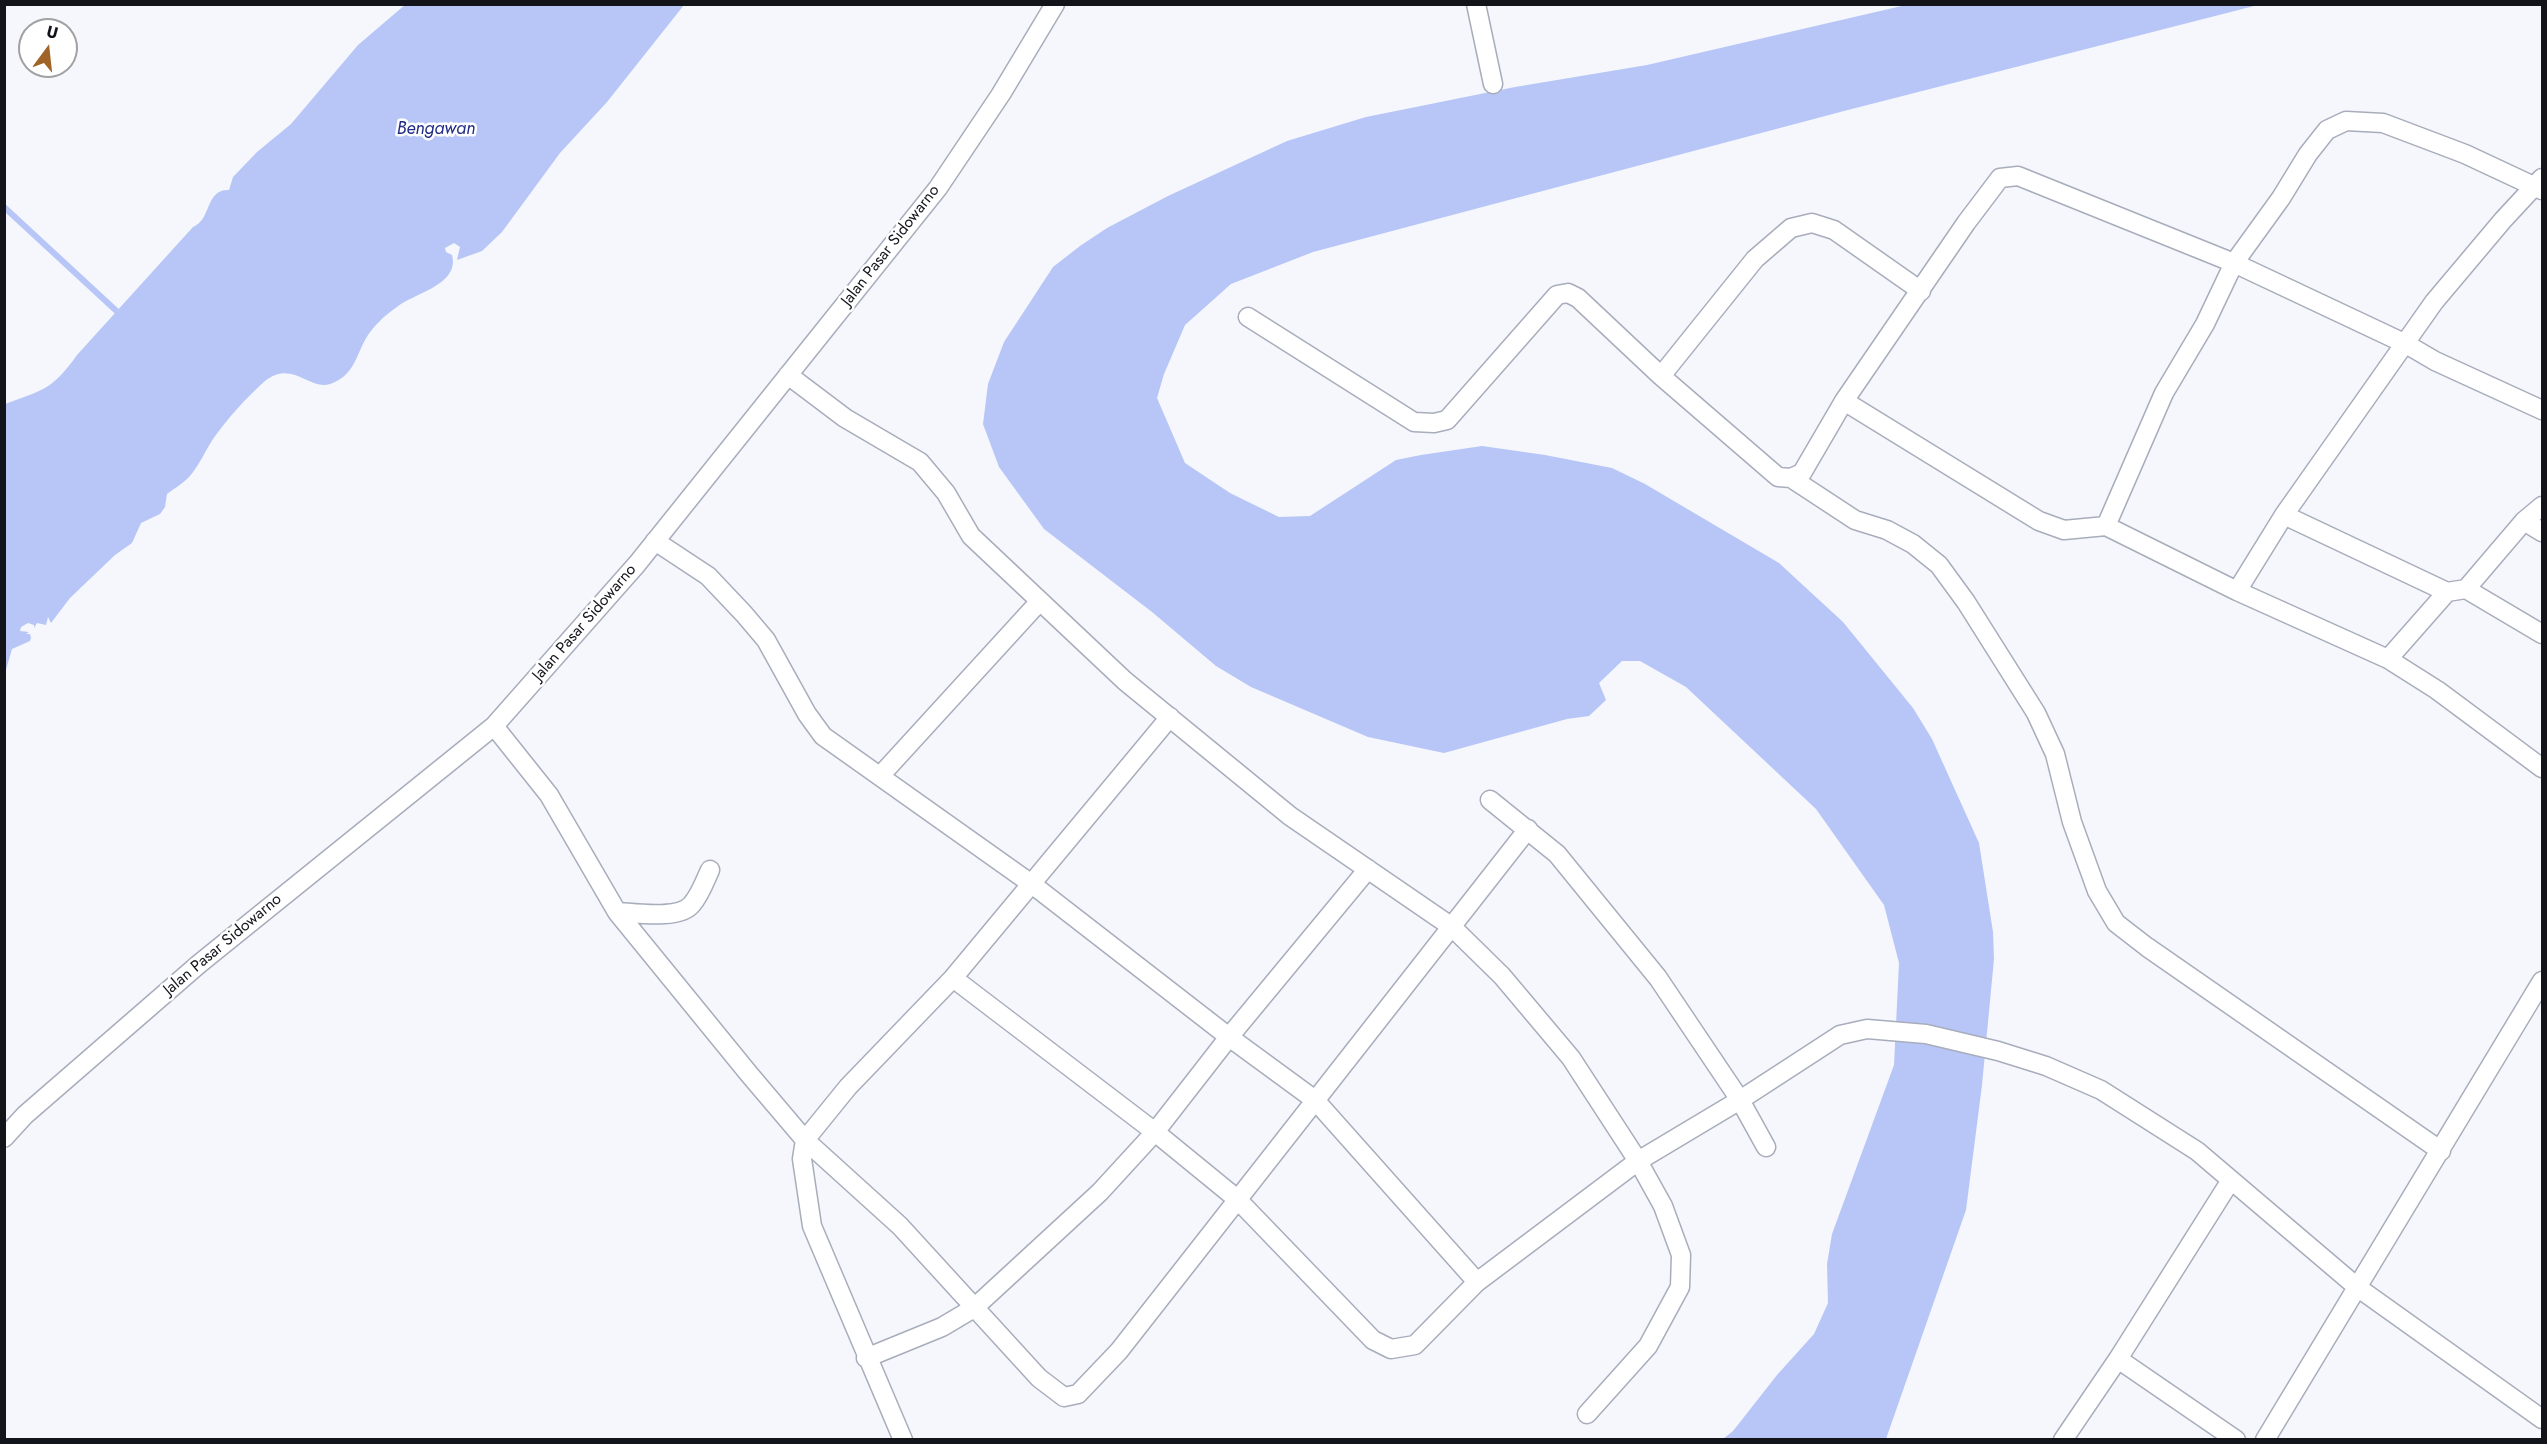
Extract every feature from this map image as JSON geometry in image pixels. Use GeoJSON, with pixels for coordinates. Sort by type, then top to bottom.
{"type":"FeatureCollection","features":[{"type":"Feature","properties":{"kind":"street","name":"Jalan Pasar Sidowarno"},"geometry":{"type":"LineString","coordinates":[[4,1138],[25,1114],[199,964],[494,726],[655,541],[938,188],[1006,85],[1055,4]]}},
{"type":"Feature","properties":{"kind":"street"},"geometry":{"type":"LineString","coordinates":[[1476,4],[1493,84]]}},
{"type":"Feature","properties":{"kind":"street"},"geometry":{"type":"LineString","coordinates":[[2106,526],[2164,393],[2205,324],[2235,263],[2281,198],[2308,154],[2327,130],[2346,121],[2383,123],[2540,185],[2503,220],[2434,302],[2284,515],[2237,591]]}},
{"type":"Feature","properties":{"kind":"street"},"geometry":{"type":"LineString","coordinates":[[1248,317],[1414,422],[1434,423],[1447,420],[1557,295],[1568,293],[1578,298],[1661,376],[1778,477],[1791,478],[1802,474],[1844,401],[1966,223],[2000,178],[2007,176],[2032,181],[2235,263],[2406,344],[2435,361],[2542,410]]}},
{"type":"Feature","properties":{"kind":"street"},"geometry":{"type":"LineString","coordinates":[[1661,376],[1755,259],[1791,228],[1812,223],[1834,230],[1921,291]]}},
{"type":"Feature","properties":{"kind":"street"},"geometry":{"type":"LineString","coordinates":[[788,375],[845,418],[920,462],[946,493],[971,536],[1125,681],[1290,816],[1452,927],[1502,976],[1571,1058],[1638,1161],[1663,1206],[1681,1255],[1680,1287],[1648,1346],[1587,1414]]}},
{"type":"Feature","properties":{"kind":"street"},"geometry":{"type":"LineString","coordinates":[[1844,401],[2039,521],[2064,530],[2106,526],[2237,591],[2388,658],[2437,690],[2542,768]]}},
{"type":"Feature","properties":{"kind":"street"},"geometry":{"type":"LineString","coordinates":[[1791,478],[1855,520],[1887,530],[1913,544],[1939,565],[1966,602],[2036,713],[2055,754],[2072,822],[2097,891],[2116,923],[2147,947],[2441,1151]]}},
{"type":"Feature","properties":{"kind":"street"},"geometry":{"type":"LineString","coordinates":[[2466,589],[2524,521],[2542,506]]}},
{"type":"Feature","properties":{"kind":"street"},"geometry":{"type":"LineString","coordinates":[[2284,515],[2447,592],[2466,589],[2542,634]]}},
{"type":"Feature","properties":{"kind":"street"},"geometry":{"type":"LineString","coordinates":[[2524,521],[2542,532]]}},
{"type":"Feature","properties":{"kind":"street"},"geometry":{"type":"LineString","coordinates":[[655,541],[708,576],[737,606],[766,640],[807,714],[823,736],[1033,885],[1229,1037],[1315,1100],[1477,1281]]}},
{"type":"Feature","properties":{"kind":"street"},"geometry":{"type":"LineString","coordinates":[[2388,658],[2447,592]]}},
{"type":"Feature","properties":{"kind":"street"},"geometry":{"type":"LineString","coordinates":[[880,776],[1040,601]]}},
{"type":"Feature","properties":{"kind":"street"},"geometry":{"type":"LineString","coordinates":[[903,1440],[866,1358],[812,1226],[802,1159],[805,1140],[849,1087],[953,978],[1033,885],[1170,717]]}},
{"type":"Feature","properties":{"kind":"street"},"geometry":{"type":"LineString","coordinates":[[494,726],[549,795],[617,912],[805,1140],[900,1226],[1039,1378],[1064,1397],[1078,1394],[1119,1351],[1528,829]]}},
{"type":"Feature","properties":{"kind":"street"},"geometry":{"type":"LineString","coordinates":[[1490,800],[1557,854],[1658,978],[1740,1100],[1766,1147]]}},
{"type":"Feature","properties":{"kind":"street"},"geometry":{"type":"LineString","coordinates":[[866,1358],[942,1327],[974,1308],[1100,1192],[1155,1132],[1229,1037],[1368,869]]}},
{"type":"Feature","properties":{"kind":"street"},"geometry":{"type":"LineString","coordinates":[[617,912],[673,914],[684,911],[692,905],[710,870]]}},
{"type":"Feature","properties":{"kind":"street"},"geometry":{"type":"LineString","coordinates":[[953,978],[1155,1132],[1237,1199],[1372,1340],[1391,1349],[1415,1345],[1477,1281],[1638,1161],[1740,1100],[1840,1035],[1867,1029],[1926,1034],[1998,1051],[2046,1066],[2102,1090],[2198,1151],[2357,1287],[2542,1419]]}},
{"type":"Feature","properties":{"kind":"street"},"geometry":{"type":"LineString","coordinates":[[2265,1440],[2542,981]]}},
{"type":"Feature","properties":{"kind":"street"},"geometry":{"type":"LineString","coordinates":[[2063,1440],[2118,1359],[2231,1180]]}},
{"type":"Feature","properties":{"kind":"street"},"geometry":{"type":"LineString","coordinates":[[2118,1359],[2236,1440]]}},
{"type":"Feature","properties":{"kind":"water","name":"Bengawan"},"geometry":{"type":"Polygon","coordinates":[[[406,4],[684,5],[607,102],[560,153],[502,232],[482,251],[457,260],[460,247],[454,243],[445,248],[446,252],[452,255],[453,265],[449,274],[434,287],[392,310],[379,322],[368,335],[349,372],[338,381],[323,385],[284,373],[265,381],[244,401],[213,439],[189,477],[167,494],[165,507],[160,514],[141,523],[132,543],[115,555],[70,598],[51,623],[48,617],[46,625],[37,623],[34,628],[34,625],[28,623],[21,627],[20,631],[29,632],[26,634],[30,634],[30,641],[12,649],[5,673],[5,404],[38,392],[61,375],[199,223],[216,194],[229,190],[233,177],[257,152],[291,124],[358,45],[406,4]]]}},
{"type":"Feature","properties":{"kind":"water"},"geometry":{"type":"Polygon","coordinates":[[[1906,5],[2258,5],[1844,111],[1313,252],[1231,284],[1185,325],[1164,374],[1157,398],[1185,463],[1230,493],[1279,517],[1310,516],[1396,460],[1482,446],[1612,468],[1645,484],[1779,563],[1843,622],[1913,708],[1932,739],[1979,843],[1993,932],[1994,959],[1982,1085],[1966,1210],[1886,1439],[1723,1439],[1733,1431],[1777,1375],[1814,1334],[1828,1303],[1827,1264],[1832,1234],[1894,1065],[1899,963],[1884,905],[1816,809],[1686,687],[1640,661],[1622,661],[1599,683],[1606,700],[1589,716],[1567,719],[1444,753],[1368,737],[1251,687],[1216,666],[1152,612],[1044,529],[999,467],[983,424],[988,384],[1004,342],[1053,267],[1107,228],[1168,196],[1287,141],[1366,117],[1515,87],[1647,65],[1906,5]]]}},
{"type":"Feature","properties":{"kind":"waterway"},"geometry":{"type":"LineString","coordinates":[[4,207],[123,317]]}}]}
